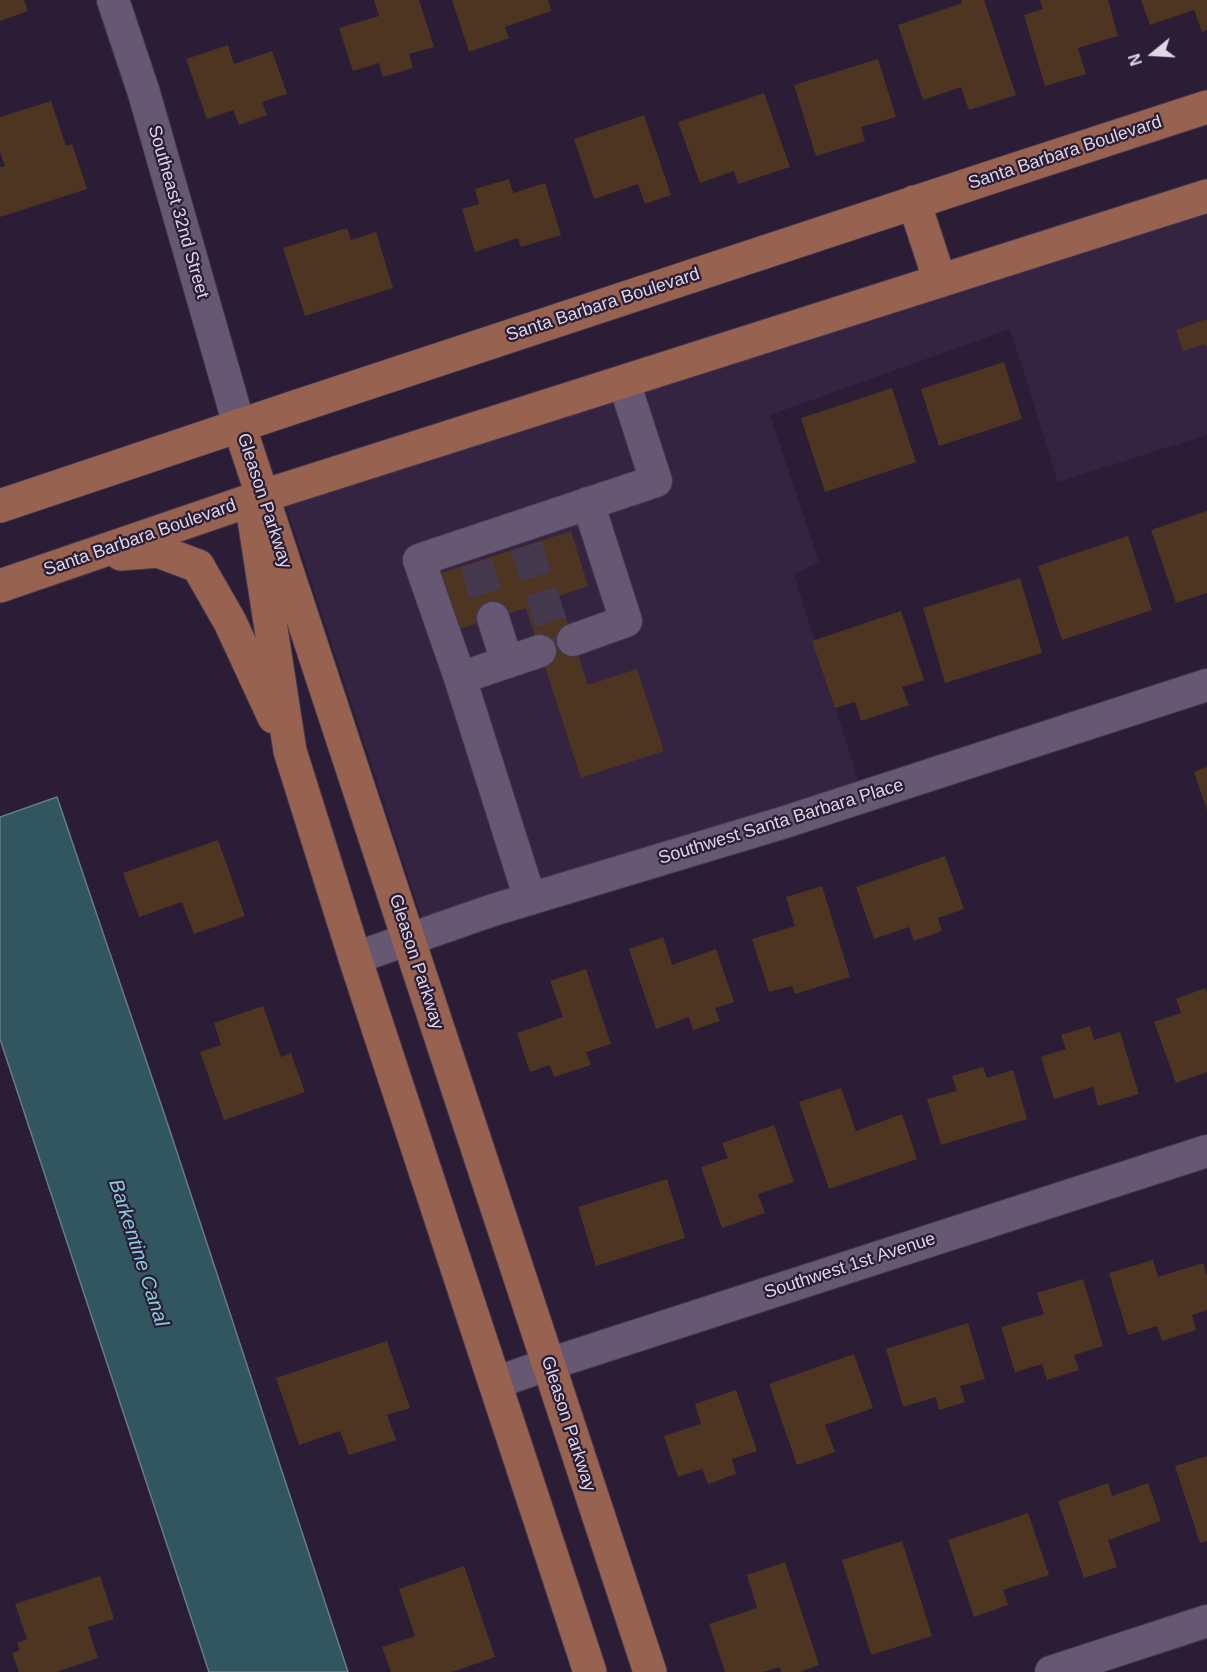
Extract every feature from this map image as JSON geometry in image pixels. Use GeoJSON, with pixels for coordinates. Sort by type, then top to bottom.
{"type":"FeatureCollection","features":[{"type":"Feature","properties":{"kind":"main road","name":"Santa Barbara Boulevard"},"geometry":{"type":"LineString","coordinates":[[0,506],[239,425],[1207,107]]}},
{"type":"Feature","properties":{"kind":"main road","name":"Santa Barbara Boulevard"},"geometry":{"type":"LineString","coordinates":[[0,586],[257,498],[1207,196]]}},
{"type":"Feature","properties":{"kind":"main road"},"geometry":{"type":"LineString","coordinates":[[915,202],[940,281]]}},
{"type":"Feature","properties":{"kind":"main road","name":"Gleason Parkway"},"geometry":{"type":"LineString","coordinates":[[239,425],[257,498],[409,940],[650,1672]]}},
{"type":"Feature","properties":{"kind":"main road","name":"Gleason Parkway"},"geometry":{"type":"LineString","coordinates":[[257,498],[290,751],[355,958],[590,1672]]}},
{"type":"Feature","properties":{"kind":"main road"},"geometry":{"type":"LineString","coordinates":[[87,556],[158,551],[198,566],[230,622],[290,751]]}},
{"type":"Feature","properties":{"kind":"street","name":"Southeast 32nd Street"},"geometry":{"type":"LineString","coordinates":[[113,0],[144,93],[239,425]]}},
{"type":"Feature","properties":{"kind":"street"},"geometry":{"type":"LineString","coordinates":[[530,899],[460,678],[419,560],[472,554],[523,536],[588,503],[656,481],[624,382]]}},
{"type":"Feature","properties":{"kind":"street"},"geometry":{"type":"LineString","coordinates":[[573,640],[626,621],[588,503]]}},
{"type":"Feature","properties":{"kind":"street"},"geometry":{"type":"LineString","coordinates":[[493,618],[507,662]]}},
{"type":"Feature","properties":{"kind":"street"},"geometry":{"type":"LineString","coordinates":[[460,678],[540,651]]}},
{"type":"Feature","properties":{"kind":"street","name":"Southwest Santa Barbara Place"},"geometry":{"type":"LineString","coordinates":[[355,958],[493,910],[785,822],[1207,685]]}},
{"type":"Feature","properties":{"kind":"street","name":"Southwest 1st Avenue"},"geometry":{"type":"LineString","coordinates":[[495,1383],[1207,1151]]}},
{"type":"Feature","properties":{"kind":"street"},"geometry":{"type":"LineString","coordinates":[[1051,1672],[1207,1621]]}},
{"type":"Feature","properties":{"kind":"shaded area"},"geometry":{"type":"Polygon","coordinates":[[[1207,213],[1207,435],[1058,482],[1010,329],[770,415],[819,562],[794,574],[862,792],[427,934],[286,506],[1207,213]]]}},
{"type":"Feature","properties":{"kind":"water","name":"Barkentine Canal"},"geometry":{"type":"Polygon","coordinates":[[[57,797],[168,1125],[348,1672],[209,1672],[0,1039],[0,817],[57,797]]]}},
{"type":"Feature","properties":{"kind":"building"},"geometry":{"type":"Polygon","coordinates":[[[0,0],[24,0],[28,11],[0,21],[0,0]]]}},
{"type":"Feature","properties":{"kind":"building"},"geometry":{"type":"Polygon","coordinates":[[[374,0],[419,0],[434,47],[409,54],[413,68],[383,77],[379,63],[353,71],[339,28],[379,16],[374,0]]]}},
{"type":"Feature","properties":{"kind":"building"},"geometry":{"type":"Polygon","coordinates":[[[452,0],[548,0],[551,11],[505,27],[509,38],[469,52],[452,0]]]}},
{"type":"Feature","properties":{"kind":"building"},"geometry":{"type":"Polygon","coordinates":[[[961,0],[984,0],[1016,95],[969,110],[961,87],[923,100],[898,25],[962,3],[961,0]]]}},
{"type":"Feature","properties":{"kind":"building"},"geometry":{"type":"Polygon","coordinates":[[[1040,0],[1108,0],[1118,36],[1078,48],[1086,74],[1045,86],[1024,15],[1043,9],[1040,0]]]}},
{"type":"Feature","properties":{"kind":"building"},"geometry":{"type":"Polygon","coordinates":[[[1141,0],[1207,0],[1207,30],[1202,32],[1194,10],[1150,25],[1141,0]]]}},
{"type":"Feature","properties":{"kind":"building"},"geometry":{"type":"Polygon","coordinates":[[[228,45],[234,64],[272,51],[287,94],[262,102],[267,115],[239,125],[233,110],[207,119],[186,59],[228,45]]]}},
{"type":"Feature","properties":{"kind":"building"},"geometry":{"type":"Polygon","coordinates":[[[878,59],[896,117],[861,127],[865,141],[816,156],[794,85],[878,59]]]}},
{"type":"Feature","properties":{"kind":"building"},"geometry":{"type":"Polygon","coordinates":[[[764,93],[790,167],[738,184],[734,171],[700,183],[678,122],[764,93]]]}},
{"type":"Feature","properties":{"kind":"building"},"geometry":{"type":"Polygon","coordinates":[[[51,101],[66,146],[72,144],[87,189],[0,217],[0,167],[5,166],[0,152],[0,117],[51,101]]]}},
{"type":"Feature","properties":{"kind":"building"},"geometry":{"type":"Polygon","coordinates":[[[644,115],[671,195],[645,204],[638,184],[594,199],[574,139],[644,115]]]}},
{"type":"Feature","properties":{"kind":"building"},"geometry":{"type":"Polygon","coordinates":[[[509,179],[513,193],[545,183],[561,235],[521,247],[518,238],[475,252],[462,209],[479,204],[475,189],[509,179]]]}},
{"type":"Feature","properties":{"kind":"building"},"geometry":{"type":"Polygon","coordinates":[[[347,228],[351,240],[376,232],[393,288],[305,316],[283,248],[347,228]]]}},
{"type":"Feature","properties":{"kind":"building"},"geometry":{"type":"Polygon","coordinates":[[[1207,319],[1207,348],[1205,344],[1183,351],[1176,330],[1207,319]]]}},
{"type":"Feature","properties":{"kind":"building"},"geometry":{"type":"Polygon","coordinates":[[[1004,362],[1022,419],[939,446],[921,389],[1004,362]]]}},
{"type":"Feature","properties":{"kind":"building"},"geometry":{"type":"Polygon","coordinates":[[[892,388],[916,462],[825,492],[801,418],[892,388]]]}},
{"type":"Feature","properties":{"kind":"building"},"geometry":{"type":"Polygon","coordinates":[[[1207,511],[1207,593],[1176,603],[1151,530],[1207,511]]]}},
{"type":"Feature","properties":{"kind":"building"},"geometry":{"type":"Polygon","coordinates":[[[571,531],[588,586],[559,596],[588,685],[637,669],[664,751],[581,778],[526,608],[460,629],[441,573],[571,531]]]}},
{"type":"Feature","properties":{"kind":"building"},"geometry":{"type":"Polygon","coordinates":[[[1128,536],[1152,610],[1062,640],[1038,566],[1128,536]]]}},
{"type":"Feature","properties":{"kind":"building"},"geometry":{"type":"Polygon","coordinates":[[[1020,578],[1042,653],[945,683],[923,608],[1020,578]]]}},
{"type":"Feature","properties":{"kind":"building"},"geometry":{"type":"Polygon","coordinates":[[[901,611],[924,680],[902,687],[909,705],[861,721],[855,702],[835,708],[812,641],[901,611]]]}},
{"type":"Feature","properties":{"kind":"building"},"geometry":{"type":"Polygon","coordinates":[[[1207,767],[1207,810],[1194,772],[1207,767]]]}},
{"type":"Feature","properties":{"kind":"building"},"geometry":{"type":"Polygon","coordinates":[[[218,840],[245,916],[194,934],[182,902],[139,917],[123,873],[218,840]]]}},
{"type":"Feature","properties":{"kind":"building"},"geometry":{"type":"Polygon","coordinates":[[[945,856],[964,909],[938,918],[942,931],[914,941],[909,927],[874,939],[856,887],[945,856]]]}},
{"type":"Feature","properties":{"kind":"building"},"geometry":{"type":"Polygon","coordinates":[[[822,886],[850,977],[795,994],[792,986],[769,992],[752,939],[795,926],[786,897],[822,886]]]}},
{"type":"Feature","properties":{"kind":"building"},"geometry":{"type":"Polygon","coordinates":[[[663,937],[672,965],[716,949],[734,1002],[715,1008],[720,1021],[693,1030],[689,1017],[656,1029],[629,949],[663,937]]]}},
{"type":"Feature","properties":{"kind":"building"},"geometry":{"type":"Polygon","coordinates":[[[586,969],[611,1044],[586,1052],[591,1065],[554,1077],[550,1065],[530,1072],[517,1033],[563,1017],[550,981],[586,969]]]}},
{"type":"Feature","properties":{"kind":"building"},"geometry":{"type":"Polygon","coordinates":[[[1205,988],[1207,993],[1207,1072],[1176,1083],[1154,1022],[1181,1013],[1176,999],[1205,988]]]}},
{"type":"Feature","properties":{"kind":"building"},"geometry":{"type":"Polygon","coordinates":[[[263,1006],[281,1057],[291,1053],[305,1092],[224,1120],[200,1052],[221,1045],[214,1023],[263,1006]]]}},
{"type":"Feature","properties":{"kind":"building"},"geometry":{"type":"Polygon","coordinates":[[[1090,1026],[1094,1040],[1120,1032],[1139,1094],[1098,1106],[1093,1087],[1054,1099],[1041,1057],[1066,1049],[1061,1035],[1090,1026]]]}},
{"type":"Feature","properties":{"kind":"building"},"geometry":{"type":"Polygon","coordinates":[[[983,1067],[987,1078],[1013,1070],[1027,1119],[941,1145],[927,1099],[957,1091],[952,1076],[983,1067]]]}},
{"type":"Feature","properties":{"kind":"building"},"geometry":{"type":"Polygon","coordinates":[[[841,1088],[856,1131],[902,1114],[917,1159],[829,1189],[799,1102],[841,1088]]]}},
{"type":"Feature","properties":{"kind":"building"},"geometry":{"type":"Polygon","coordinates":[[[774,1125],[794,1182],[758,1194],[765,1213],[722,1228],[701,1167],[728,1158],[722,1143],[774,1125]]]}},
{"type":"Feature","properties":{"kind":"building"},"geometry":{"type":"Polygon","coordinates":[[[667,1179],[685,1238],[596,1266],[578,1207],[667,1179]]]}},
{"type":"Feature","properties":{"kind":"building"},"geometry":{"type":"Polygon","coordinates":[[[1153,1260],[1158,1277],[1203,1263],[1207,1276],[1207,1310],[1192,1315],[1196,1330],[1162,1341],[1157,1326],[1128,1335],[1109,1273],[1153,1260]]]}},
{"type":"Feature","properties":{"kind":"building"},"geometry":{"type":"Polygon","coordinates":[[[1083,1279],[1103,1346],[1074,1355],[1079,1370],[1047,1380],[1042,1364],[1015,1372],[1001,1327],[1044,1314],[1037,1293],[1083,1279]]]}},
{"type":"Feature","properties":{"kind":"building"},"geometry":{"type":"Polygon","coordinates":[[[968,1323],[985,1379],[960,1386],[965,1402],[939,1410],[936,1397],[903,1407],[886,1349],[968,1323]]]}},
{"type":"Feature","properties":{"kind":"building"},"geometry":{"type":"Polygon","coordinates":[[[387,1341],[410,1408],[387,1415],[396,1440],[349,1455],[340,1431],[299,1445],[276,1378],[387,1341]]]}},
{"type":"Feature","properties":{"kind":"building"},"geometry":{"type":"Polygon","coordinates":[[[854,1354],[873,1408],[825,1425],[835,1452],[797,1465],[769,1384],[854,1354]]]}},
{"type":"Feature","properties":{"kind":"building"},"geometry":{"type":"Polygon","coordinates":[[[736,1390],[757,1451],[732,1459],[736,1474],[708,1484],[702,1469],[678,1477],[664,1436],[701,1424],[695,1404],[736,1390]]]}},
{"type":"Feature","properties":{"kind":"building"},"geometry":{"type":"Polygon","coordinates":[[[1207,1456],[1207,1541],[1200,1543],[1175,1466],[1207,1456]]]}},
{"type":"Feature","properties":{"kind":"building"},"geometry":{"type":"Polygon","coordinates":[[[1108,1483],[1112,1496],[1148,1483],[1161,1521],[1108,1540],[1117,1567],[1084,1578],[1058,1501],[1108,1483]]]}},
{"type":"Feature","properties":{"kind":"building"},"geometry":{"type":"Polygon","coordinates":[[[1028,1513],[1049,1575],[1003,1590],[1008,1605],[974,1617],[948,1540],[1028,1513]]]}},
{"type":"Feature","properties":{"kind":"building"},"geometry":{"type":"Polygon","coordinates":[[[902,1541],[932,1636],[871,1655],[842,1560],[902,1541]]]}},
{"type":"Feature","properties":{"kind":"building"},"geometry":{"type":"Polygon","coordinates":[[[785,1562],[819,1665],[800,1672],[781,1672],[780,1667],[763,1672],[725,1672],[709,1624],[757,1608],[747,1575],[785,1562]]]}},
{"type":"Feature","properties":{"kind":"building"},"geometry":{"type":"Polygon","coordinates":[[[464,1566],[495,1657],[452,1672],[391,1672],[382,1647],[415,1636],[399,1589],[464,1566]]]}},
{"type":"Feature","properties":{"kind":"building"},"geometry":{"type":"Polygon","coordinates":[[[100,1576],[114,1619],[88,1627],[98,1658],[56,1672],[19,1672],[12,1653],[20,1650],[17,1643],[27,1639],[15,1604],[100,1576]]]}},
{"type":"Feature","properties":{"kind":"tunnel"},"geometry":{"type":"LineString","coordinates":[[526,546],[558,644]]}},
{"type":"Feature","properties":{"kind":"tunnel"},"geometry":{"type":"LineString","coordinates":[[476,563],[493,618]]}}]}
